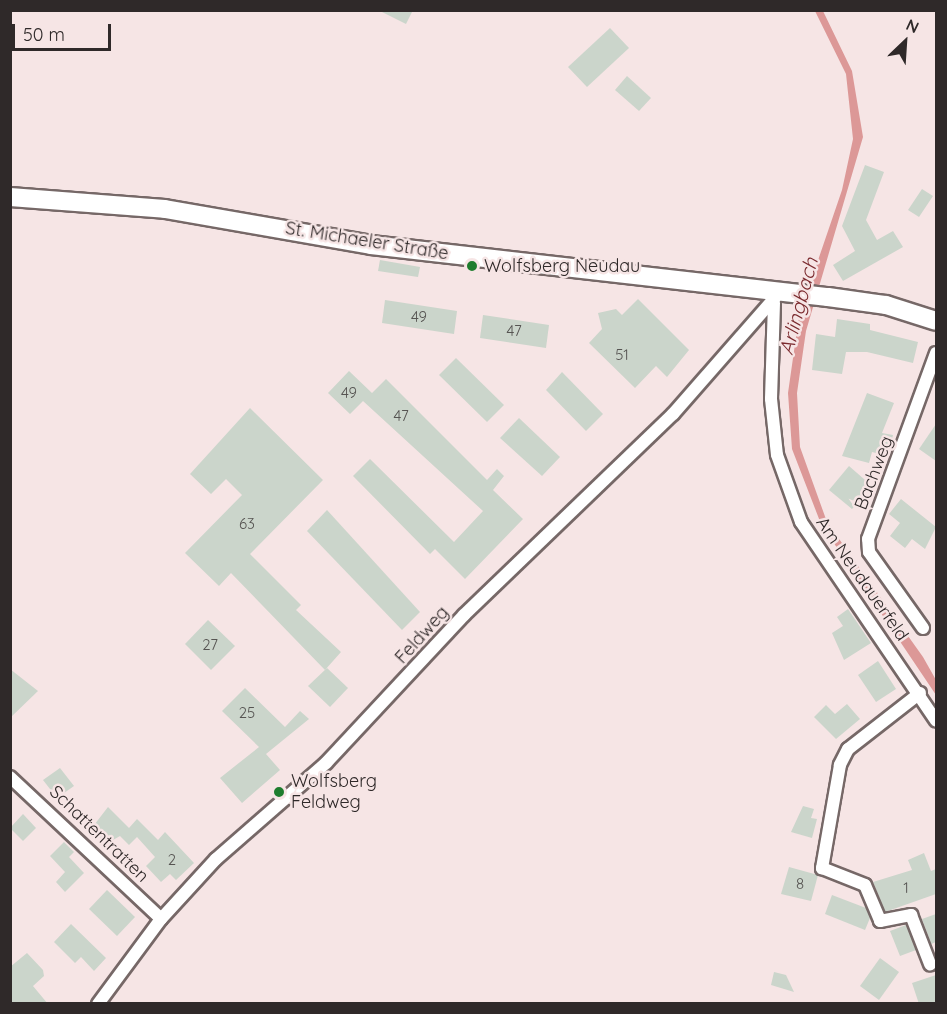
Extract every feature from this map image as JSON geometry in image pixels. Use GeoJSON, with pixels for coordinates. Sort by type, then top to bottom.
{"type":"FeatureCollection","features":[{"type":"Feature","properties":{"kind":"main road","name":"St. Michaeler Straße"},"geometry":{"type":"LineString","coordinates":[[10,197],[165,209],[371,245],[781,298],[828,297],[886,305],[936,321]]}},
{"type":"Feature","properties":{"kind":"street","name":"Am Neudauerfeld"},"geometry":{"type":"LineString","coordinates":[[781,298],[771,399],[777,454],[801,522],[920,693],[936,721]]}},
{"type":"Feature","properties":{"kind":"street","name":"Feldweg"},"geometry":{"type":"LineString","coordinates":[[98,1004],[161,919],[216,859],[326,763],[464,615],[673,414],[781,298]]}},
{"type":"Feature","properties":{"kind":"street","name":"Bachweg"},"geometry":{"type":"LineString","coordinates":[[922,628],[869,552],[868,538],[936,353]]}},
{"type":"Feature","properties":{"kind":"street"},"geometry":{"type":"LineString","coordinates":[[920,693],[848,749],[840,765],[822,868],[865,885],[880,921],[911,915],[930,964]]}},
{"type":"Feature","properties":{"kind":"street","name":"Schattentratten"},"geometry":{"type":"LineString","coordinates":[[10,777],[161,919]]}},
{"type":"Feature","properties":{"kind":"shaded area"},"geometry":{"type":"Polygon","coordinates":[[[815,11],[823,11],[852,71],[863,137],[806,331],[797,393],[800,447],[827,522],[923,657],[936,680],[936,695],[821,524],[792,449],[788,393],[799,316],[842,190],[853,139],[846,74],[815,11]]]}},
{"type":"Feature","properties":{"kind":"building"},"geometry":{"type":"Polygon","coordinates":[[[378,10],[413,10],[406,24],[378,10]]]}},
{"type":"Feature","properties":{"kind":"building"},"geometry":{"type":"Polygon","coordinates":[[[610,28],[629,48],[587,87],[568,67],[610,28]]]}},
{"type":"Feature","properties":{"kind":"building"},"geometry":{"type":"Polygon","coordinates":[[[627,76],[651,98],[639,111],[615,90],[627,76]]]}},
{"type":"Feature","properties":{"kind":"building"},"geometry":{"type":"Polygon","coordinates":[[[865,165],[884,172],[866,220],[877,240],[893,231],[903,247],[843,281],[833,265],[855,251],[842,226],[865,165]]]}},
{"type":"Feature","properties":{"kind":"building"},"geometry":{"type":"Polygon","coordinates":[[[922,189],[933,196],[919,217],[908,210],[922,189]]]}},
{"type":"Feature","properties":{"kind":"building"},"geometry":{"type":"Polygon","coordinates":[[[380,260],[420,267],[418,277],[378,271],[380,260]]]}},
{"type":"Feature","properties":{"kind":"building"},"geometry":{"type":"Polygon","coordinates":[[[638,299],[689,350],[667,377],[656,366],[635,388],[589,343],[602,329],[598,313],[616,309],[622,315],[638,299]]]}},
{"type":"Feature","properties":{"kind":"building"},"geometry":{"type":"Polygon","coordinates":[[[385,300],[457,311],[454,334],[382,323],[385,300]]]}},
{"type":"Feature","properties":{"kind":"building"},"geometry":{"type":"Polygon","coordinates":[[[483,315],[549,325],[546,348],[480,338],[483,315]]]}},
{"type":"Feature","properties":{"kind":"building"},"geometry":{"type":"Polygon","coordinates":[[[837,319],[870,324],[870,330],[918,342],[913,363],[867,352],[846,352],[842,374],[812,370],[816,334],[835,337],[837,319]]]}},
{"type":"Feature","properties":{"kind":"building"},"geometry":{"type":"Polygon","coordinates":[[[456,358],[504,405],[487,422],[439,375],[456,358]]]}},
{"type":"Feature","properties":{"kind":"building"},"geometry":{"type":"Polygon","coordinates":[[[349,371],[372,393],[386,379],[487,480],[497,469],[504,476],[493,490],[523,519],[465,579],[435,549],[430,554],[353,476],[370,459],[454,542],[483,511],[363,401],[350,414],[328,393],[349,371]]]}},
{"type":"Feature","properties":{"kind":"building"},"geometry":{"type":"Polygon","coordinates":[[[562,372],[603,414],[586,431],[546,390],[562,372]]]}},
{"type":"Feature","properties":{"kind":"building"},"geometry":{"type":"Polygon","coordinates":[[[867,393],[894,403],[882,433],[893,435],[888,456],[872,452],[869,463],[842,456],[867,393]]]}},
{"type":"Feature","properties":{"kind":"building"},"geometry":{"type":"Polygon","coordinates":[[[250,408],[323,480],[250,554],[301,605],[296,610],[341,652],[325,670],[231,573],[219,586],[185,553],[242,495],[226,479],[211,494],[190,474],[250,408]]]}},
{"type":"Feature","properties":{"kind":"building"},"geometry":{"type":"Polygon","coordinates":[[[519,418],[560,457],[542,476],[500,438],[519,418]]]}},
{"type":"Feature","properties":{"kind":"building"},"geometry":{"type":"Polygon","coordinates":[[[936,424],[936,461],[919,449],[936,424]]]}},
{"type":"Feature","properties":{"kind":"building"},"geometry":{"type":"Polygon","coordinates":[[[849,466],[872,486],[852,509],[829,490],[849,466]]]}},
{"type":"Feature","properties":{"kind":"building"},"geometry":{"type":"Polygon","coordinates":[[[901,499],[936,527],[925,549],[912,539],[905,548],[890,536],[900,523],[889,514],[901,499]]]}},
{"type":"Feature","properties":{"kind":"building"},"geometry":{"type":"Polygon","coordinates":[[[327,510],[420,612],[402,630],[307,531],[327,510]]]}},
{"type":"Feature","properties":{"kind":"building"},"geometry":{"type":"Polygon","coordinates":[[[848,609],[871,643],[844,660],[832,633],[843,626],[837,617],[848,609]]]}},
{"type":"Feature","properties":{"kind":"building"},"geometry":{"type":"Polygon","coordinates":[[[208,620],[235,646],[211,670],[185,644],[208,620]]]}},
{"type":"Feature","properties":{"kind":"building"},"geometry":{"type":"Polygon","coordinates":[[[878,661],[896,689],[876,702],[858,675],[878,661]]]}},
{"type":"Feature","properties":{"kind":"building"},"geometry":{"type":"Polygon","coordinates":[[[327,668],[348,688],[330,707],[308,686],[327,668]]]}},
{"type":"Feature","properties":{"kind":"building"},"geometry":{"type":"Polygon","coordinates":[[[10,669],[38,691],[10,718],[10,669]]]}},
{"type":"Feature","properties":{"kind":"building"},"geometry":{"type":"Polygon","coordinates":[[[245,688],[285,727],[300,711],[309,719],[266,754],[280,770],[242,803],[220,778],[259,747],[222,711],[245,688]]]}},
{"type":"Feature","properties":{"kind":"building"},"geometry":{"type":"Polygon","coordinates":[[[847,704],[860,719],[836,739],[814,717],[826,705],[835,714],[847,704]]]}},
{"type":"Feature","properties":{"kind":"building"},"geometry":{"type":"Polygon","coordinates":[[[60,768],[74,786],[57,798],[43,780],[60,768]]]}},
{"type":"Feature","properties":{"kind":"building"},"geometry":{"type":"Polygon","coordinates":[[[803,806],[814,809],[811,818],[817,819],[812,838],[791,832],[803,806]]]}},
{"type":"Feature","properties":{"kind":"building"},"geometry":{"type":"Polygon","coordinates":[[[108,807],[129,828],[137,819],[158,840],[165,832],[194,863],[176,880],[170,874],[161,882],[146,866],[155,857],[137,837],[129,845],[120,836],[106,844],[91,829],[108,807]]]}},
{"type":"Feature","properties":{"kind":"building"},"geometry":{"type":"Polygon","coordinates":[[[23,814],[36,828],[23,841],[10,828],[23,814]]]}},
{"type":"Feature","properties":{"kind":"building"},"geometry":{"type":"Polygon","coordinates":[[[64,842],[74,852],[69,857],[84,873],[65,892],[56,882],[65,872],[50,856],[64,842]]]}},
{"type":"Feature","properties":{"kind":"building"},"geometry":{"type":"Polygon","coordinates":[[[924,853],[931,871],[936,869],[936,894],[885,912],[873,882],[912,870],[908,860],[924,853]]]}},
{"type":"Feature","properties":{"kind":"building"},"geometry":{"type":"Polygon","coordinates":[[[789,867],[818,875],[811,901],[781,894],[789,867]]]}},
{"type":"Feature","properties":{"kind":"building"},"geometry":{"type":"Polygon","coordinates":[[[107,890],[135,917],[117,936],[89,909],[107,890]]]}},
{"type":"Feature","properties":{"kind":"building"},"geometry":{"type":"Polygon","coordinates":[[[832,895],[866,908],[870,918],[865,930],[825,914],[832,895]]]}},
{"type":"Feature","properties":{"kind":"building"},"geometry":{"type":"Polygon","coordinates":[[[936,914],[936,942],[931,944],[922,919],[936,914]]]}},
{"type":"Feature","properties":{"kind":"building"},"geometry":{"type":"Polygon","coordinates":[[[71,924],[106,958],[94,971],[81,957],[75,963],[54,942],[71,924]]]}},
{"type":"Feature","properties":{"kind":"building"},"geometry":{"type":"Polygon","coordinates":[[[906,925],[916,950],[900,956],[890,931],[906,925]]]}},
{"type":"Feature","properties":{"kind":"building"},"geometry":{"type":"Polygon","coordinates":[[[27,953],[43,970],[44,976],[33,986],[48,1004],[10,1004],[10,967],[27,953]]]}},
{"type":"Feature","properties":{"kind":"building"},"geometry":{"type":"Polygon","coordinates":[[[880,958],[899,972],[879,1000],[860,986],[880,958]]]}},
{"type":"Feature","properties":{"kind":"building"},"geometry":{"type":"Polygon","coordinates":[[[774,972],[786,975],[794,992],[771,985],[774,972]]]}},
{"type":"Feature","properties":{"kind":"building"},"geometry":{"type":"Polygon","coordinates":[[[936,975],[936,1004],[919,1004],[912,983],[936,975]]]}},
{"type":"Feature","properties":{"kind":"place","name":"Wolfsberg Neudau"},"geometry":{"type":"Point","coordinates":[472,266]}},
{"type":"Feature","properties":{"kind":"place","name":"Wolfsberg Feldweg"},"geometry":{"type":"Point","coordinates":[279,792]}},
{"type":"Feature","properties":{"kind":"water label","name":"Arlingbach"},"geometry":{"type":"Point","coordinates":[798,306]}}]}
